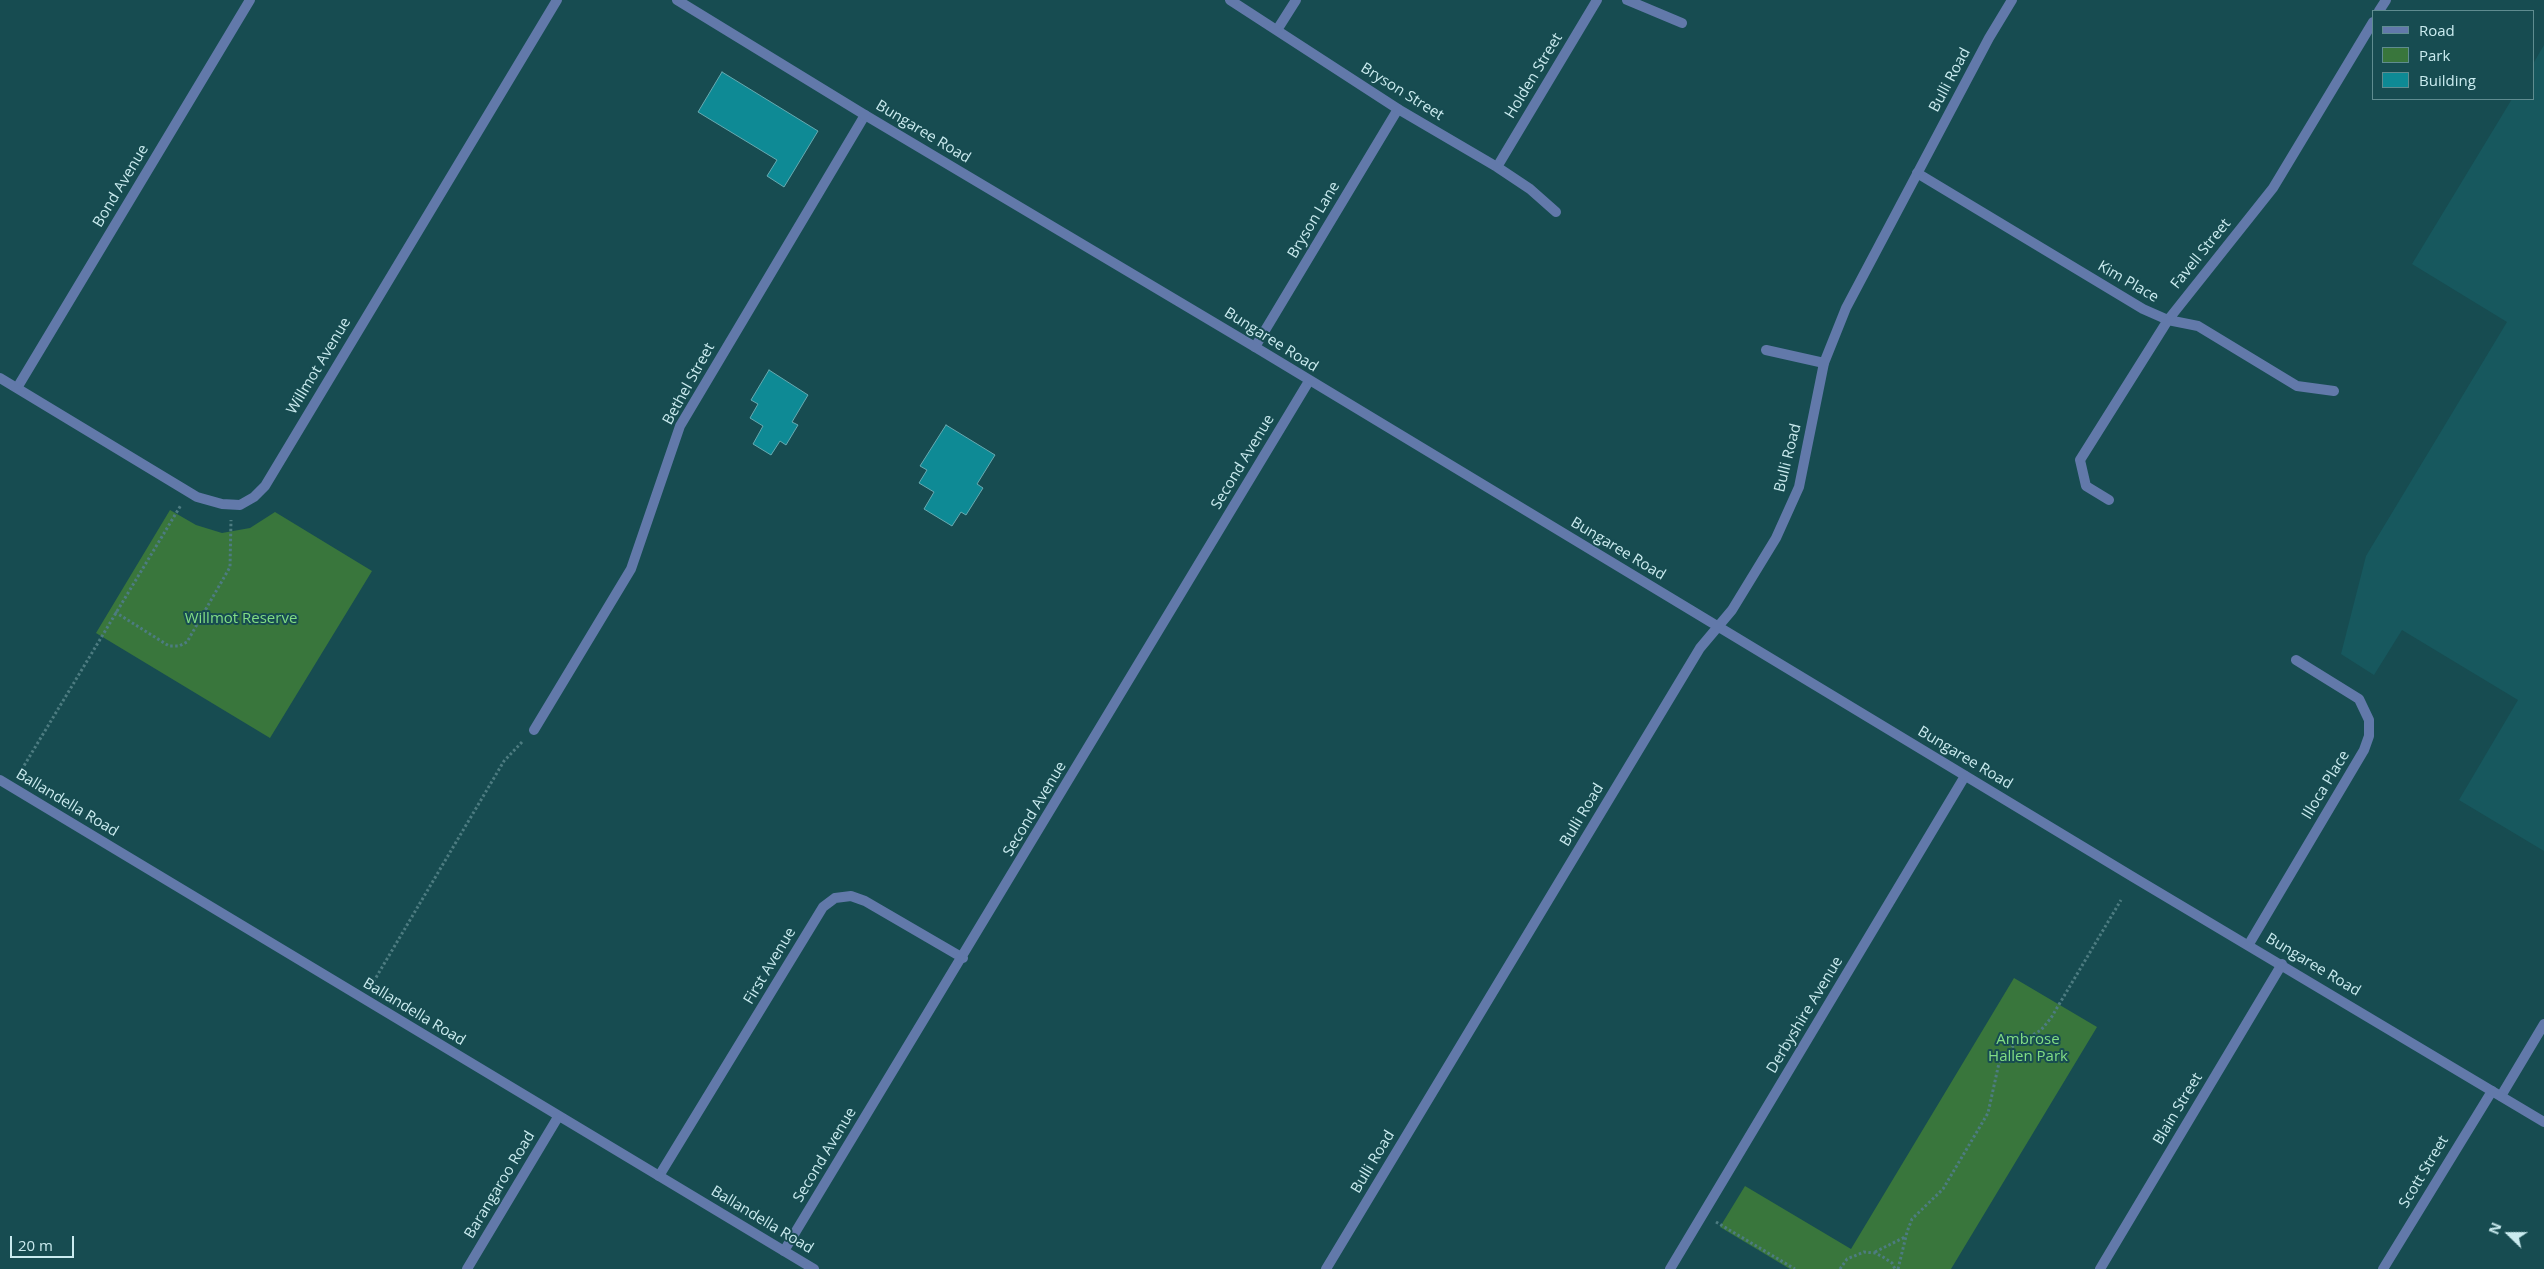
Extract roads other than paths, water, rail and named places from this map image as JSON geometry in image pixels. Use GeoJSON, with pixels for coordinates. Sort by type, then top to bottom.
{"type":"FeatureCollection","features":[{"type":"Feature","properties":{"kind":"street","name":"Bond Avenue"},"geometry":{"type":"LineString","coordinates":[[17,388],[250,0]]}},
{"type":"Feature","properties":{"kind":"street","name":"Willmot Avenue"},"geometry":{"type":"LineString","coordinates":[[0,378],[197,497],[240,505],[254,497],[265,486],[557,0]]}},
{"type":"Feature","properties":{"kind":"street","name":"Bungaree Road"},"geometry":{"type":"LineString","coordinates":[[677,0],[865,115],[1256,347],[1309,381],[2544,1122]]}},
{"type":"Feature","properties":{"kind":"street","name":"Bryson Street"},"geometry":{"type":"LineString","coordinates":[[1230,0],[1398,109],[1497,167],[1530,189],[1556,212]]}},
{"type":"Feature","properties":{"kind":"street"},"geometry":{"type":"LineString","coordinates":[[1277,30],[1296,0]]}},
{"type":"Feature","properties":{"kind":"street","name":"Holden Street"},"geometry":{"type":"LineString","coordinates":[[1497,167],[1597,0]]}},
{"type":"Feature","properties":{"kind":"street"},"geometry":{"type":"LineString","coordinates":[[1627,0],[1682,23]]}},
{"type":"Feature","properties":{"kind":"street","name":"Bulli Road"},"geometry":{"type":"LineString","coordinates":[[1326,1269],[1700,648],[1732,610],[1776,538],[1790,509],[1806,461],[1824,363],[1846,308],[1916,173],[1989,38],[2012,0]]}},
{"type":"Feature","properties":{"kind":"street","name":"Favell Street"},"geometry":{"type":"LineString","coordinates":[[2109,500],[2086,486],[2080,460],[2168,320],[2273,188],[2372,24]]}},
{"type":"Feature","properties":{"kind":"street","name":"Bryson Lane"},"geometry":{"type":"LineString","coordinates":[[1256,347],[1398,109]]}},
{"type":"Feature","properties":{"kind":"street","name":"Bethel Street"},"geometry":{"type":"LineString","coordinates":[[534,730],[631,569],[680,426],[865,115]]}},
{"type":"Feature","properties":{"kind":"street","name":"Kim Place"},"geometry":{"type":"LineString","coordinates":[[1916,173],[2143,309],[2168,320],[2198,326],[2297,386],[2334,391]]}},
{"type":"Feature","properties":{"kind":"street"},"geometry":{"type":"LineString","coordinates":[[1766,350],[1824,363]]}},
{"type":"Feature","properties":{"kind":"street","name":"Second Avenue"},"geometry":{"type":"LineString","coordinates":[[784,1251],[963,958],[1309,381]]}},
{"type":"Feature","properties":{"kind":"street","name":"Illoca Place"},"geometry":{"type":"LineString","coordinates":[[2249,944],[2364,750],[2370,736],[2369,720],[2359,699],[2296,660]]}},
{"type":"Feature","properties":{"kind":"street","name":"Derbyshire Avenue"},"geometry":{"type":"LineString","coordinates":[[1670,1269],[1966,776]]}},
{"type":"Feature","properties":{"kind":"street","name":"Ballandella Road"},"geometry":{"type":"LineString","coordinates":[[0,780],[558,1117],[814,1269]]}},
{"type":"Feature","properties":{"kind":"street","name":"First Avenue"},"geometry":{"type":"LineString","coordinates":[[659,1176],[823,907],[835,898],[851,896],[865,901],[963,958]]}},
{"type":"Feature","properties":{"kind":"street","name":"Blain Street"},"geometry":{"type":"LineString","coordinates":[[2100,1269],[2282,964]]}},
{"type":"Feature","properties":{"kind":"street","name":"Scott Street"},"geometry":{"type":"LineString","coordinates":[[2383,1269],[2496,1093],[2544,1024]]}},
{"type":"Feature","properties":{"kind":"street","name":"Barangaroo Road"},"geometry":{"type":"LineString","coordinates":[[467,1269],[558,1117]]}},
{"type":"Feature","properties":{"kind":"park label","name":"Willmot Reserve"},"geometry":{"type":"Point","coordinates":[241,619]}},
{"type":"Feature","properties":{"kind":"park label","name":"Ambrose Hallen Park"},"geometry":{"type":"Point","coordinates":[2028,1048]}}]}
